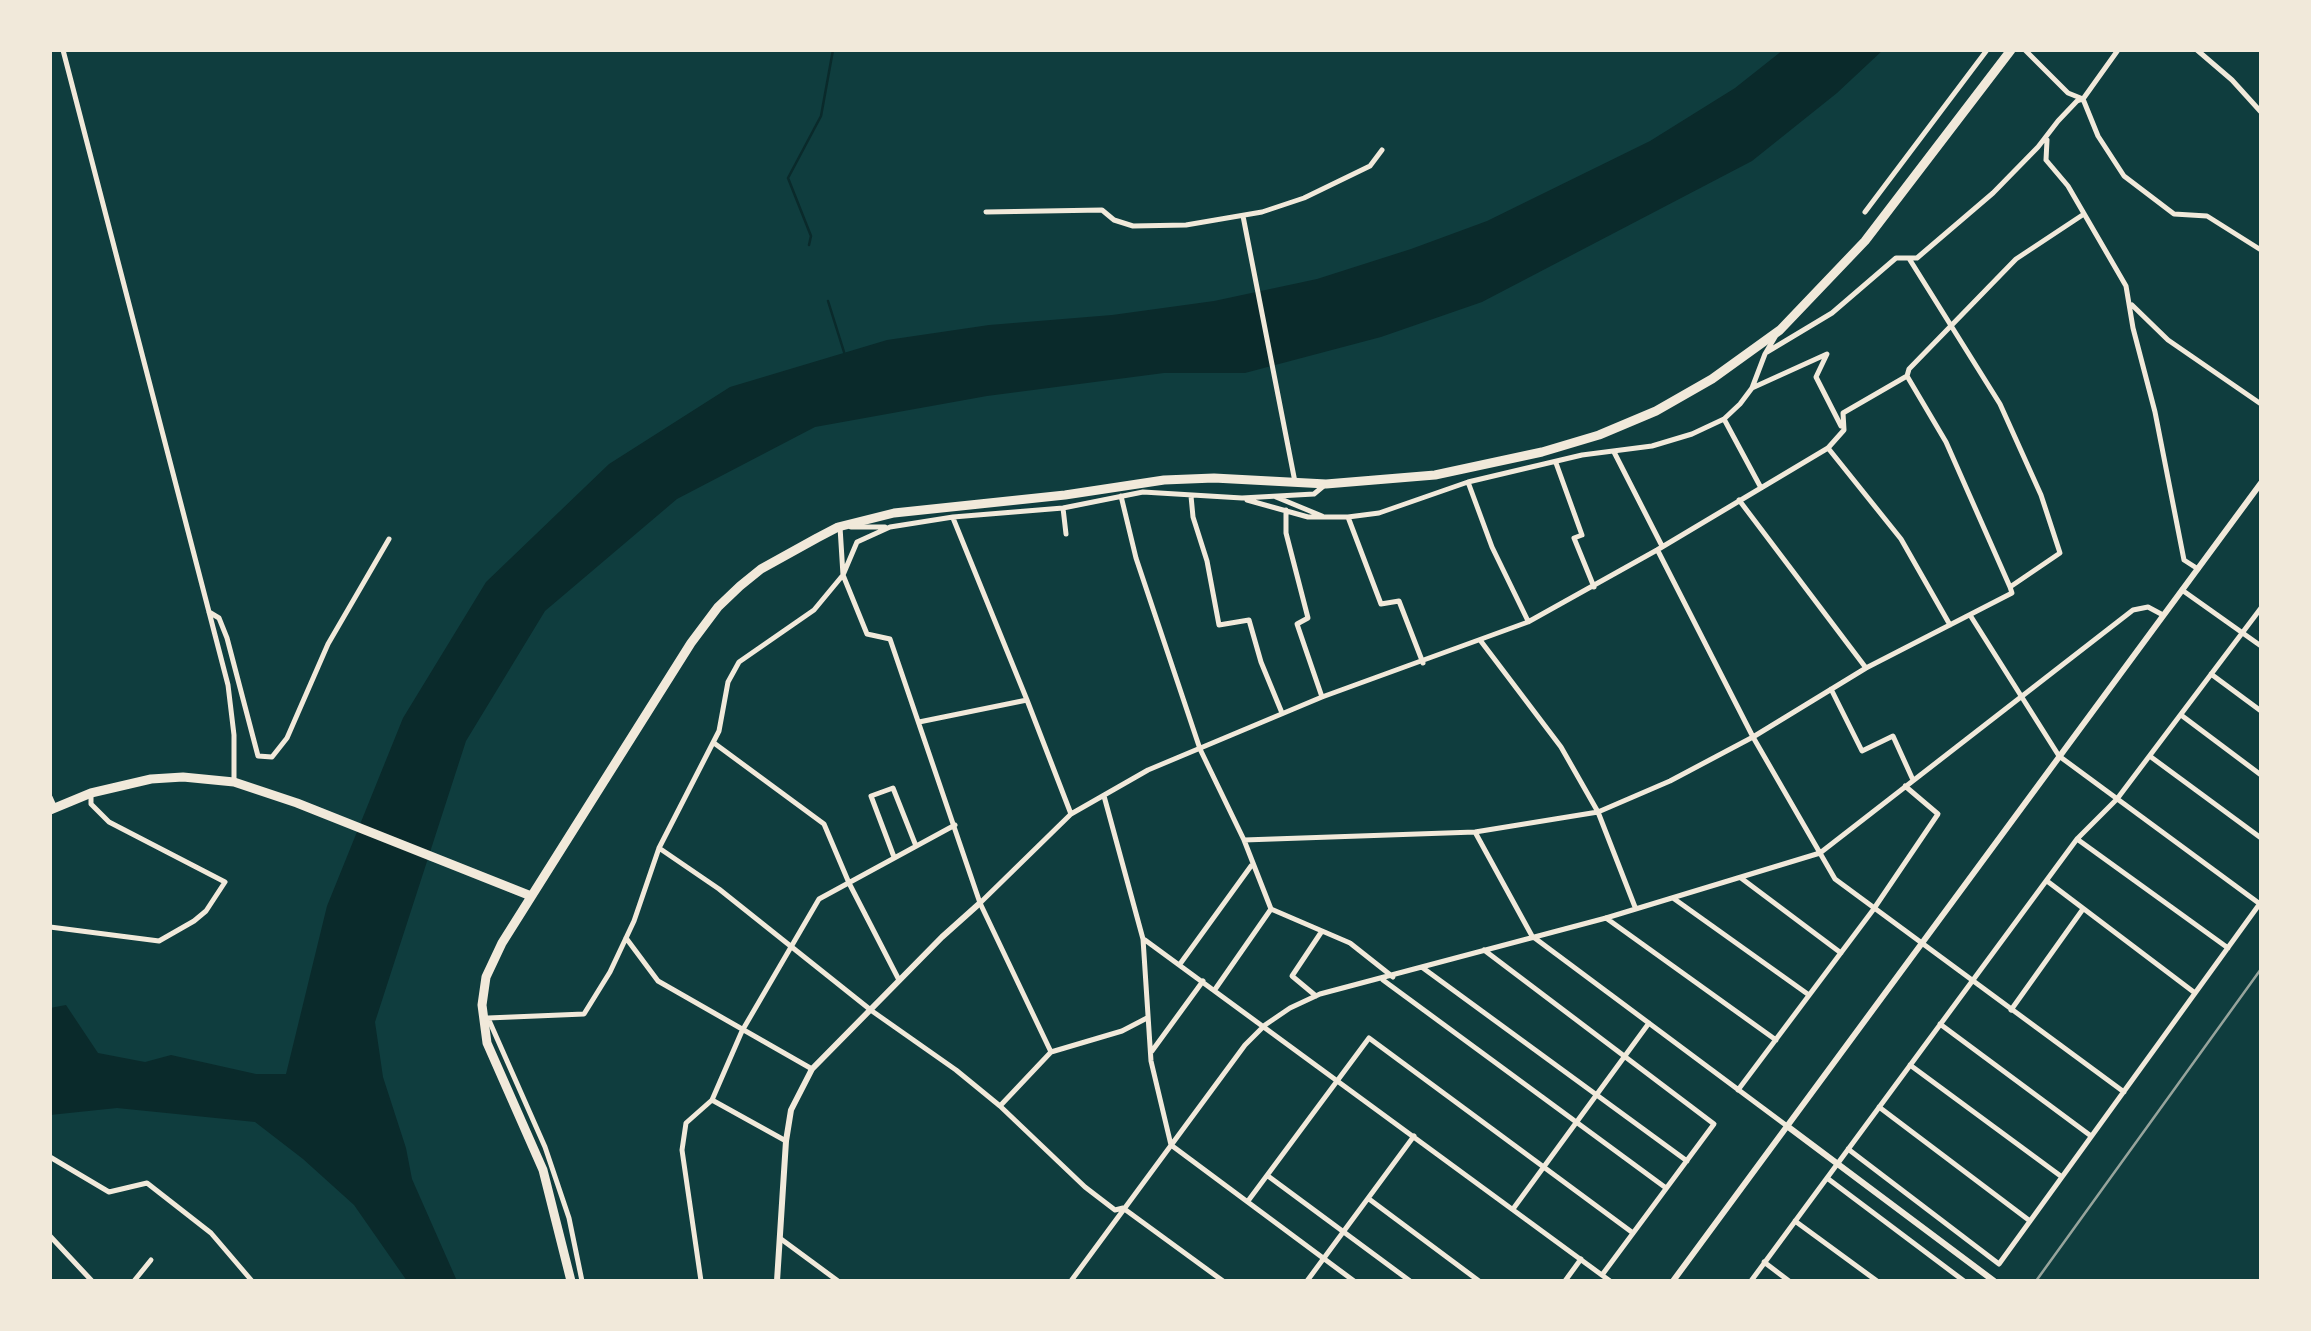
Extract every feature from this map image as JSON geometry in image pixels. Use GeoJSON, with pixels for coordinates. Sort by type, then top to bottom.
{"type":"FeatureCollection","features":[{"type":"Feature","properties":{"kind":"main road"},"geometry":{"type":"LineString","coordinates":[[570,1281],[543,1170],[487,1043],[484,987],[489,967],[690,643],[718,607],[760,569],[838,528],[894,513],[1164,480],[1214,478],[1326,484],[1435,475],[1542,452],[1599,435],[1656,411],[1712,379],[1780,330],[1865,241],[2011,50]]}},
{"type":"Feature","properties":{"kind":"main road"},"geometry":{"type":"LineString","coordinates":[[52,809],[91,793],[151,780],[183,777],[234,782],[531,896]]}},
{"type":"Feature","properties":{"kind":"street"},"geometry":{"type":"LineString","coordinates":[[63,50],[228,685],[234,782]]}},
{"type":"Feature","properties":{"kind":"street"},"geometry":{"type":"LineString","coordinates":[[1865,212],[1987,50]]}},
{"type":"Feature","properties":{"kind":"street"},"geometry":{"type":"LineString","coordinates":[[2025,50],[2068,93],[2083,99],[2098,136],[2124,176],[2174,214],[2206,216],[2261,250]]}},
{"type":"Feature","properties":{"kind":"street"},"geometry":{"type":"LineString","coordinates":[[1765,354],[1832,314],[1896,258],[1917,258],[1993,193],[2076,101],[2083,99],[2118,50]]}},
{"type":"Feature","properties":{"kind":"street"},"geometry":{"type":"LineString","coordinates":[[2197,50],[2261,112]]}},
{"type":"Feature","properties":{"kind":"street"},"geometry":{"type":"LineString","coordinates":[[2047,136],[2046,160],[2068,186],[2126,286],[2184,560],[2198,569]]}},
{"type":"Feature","properties":{"kind":"street"},"geometry":{"type":"LineString","coordinates":[[986,212],[1102,210],[1114,220],[1133,226],[1186,226],[1243,216],[1304,198],[1370,166],[1382,150]]}},
{"type":"Feature","properties":{"kind":"street"},"geometry":{"type":"LineString","coordinates":[[1244,840],[1475,832],[1598,812],[1753,738],[1866,668],[2012,593],[1946,442],[1907,376],[1909,368],[2016,259],[2084,214]]}},
{"type":"Feature","properties":{"kind":"street"},"geometry":{"type":"LineString","coordinates":[[1243,216],[1295,482]]}},
{"type":"Feature","properties":{"kind":"street"},"geometry":{"type":"LineString","coordinates":[[1910,260],[2000,404],[2042,495],[2060,553],[2010,587]]}},
{"type":"Feature","properties":{"kind":"street"},"geometry":{"type":"LineString","coordinates":[[2130,302],[2168,340],[2261,404]]}},
{"type":"Feature","properties":{"kind":"street"},"geometry":{"type":"LineString","coordinates":[[1242,498],[1329,519],[1379,513],[1468,482],[1582,455],[1652,446],[1692,434],[1724,419],[1752,388],[1765,354],[1780,330]]}},
{"type":"Feature","properties":{"kind":"street"},"geometry":{"type":"LineString","coordinates":[[1752,388],[1827,354],[1816,378],[1844,430]]}},
{"type":"Feature","properties":{"kind":"street"},"geometry":{"type":"LineString","coordinates":[[777,1281],[791,1110],[812,1069],[1071,814],[1148,770],[1282,713],[1528,622],[1828,448],[1844,430],[1843,413],[1907,376]]}},
{"type":"Feature","properties":{"kind":"street"},"geometry":{"type":"LineString","coordinates":[[1724,419],[1760,486]]}},
{"type":"Feature","properties":{"kind":"street"},"geometry":{"type":"LineString","coordinates":[[1828,448],[1901,539],[1950,626]]}},
{"type":"Feature","properties":{"kind":"street"},"geometry":{"type":"LineString","coordinates":[[1614,452],[1753,738],[1834,879],[2124,1092]]}},
{"type":"Feature","properties":{"kind":"street"},"geometry":{"type":"LineString","coordinates":[[1556,463],[1582,535],[1574,538],[1594,587]]}},
{"type":"Feature","properties":{"kind":"street"},"geometry":{"type":"LineString","coordinates":[[1142,492],[1164,480]]}},
{"type":"Feature","properties":{"kind":"street"},"geometry":{"type":"LineString","coordinates":[[1468,482],[1492,547],[1528,622]]}},
{"type":"Feature","properties":{"kind":"street"},"geometry":{"type":"LineString","coordinates":[[1673,1281],[2261,483]]}},
{"type":"Feature","properties":{"kind":"street"},"geometry":{"type":"LineString","coordinates":[[1051,1052],[980,903],[890,638],[866,634],[842,575],[838,528],[890,527],[953,517],[1063,508],[1142,492],[1242,498],[1314,494],[1326,484]]}},
{"type":"Feature","properties":{"kind":"street"},"geometry":{"type":"LineString","coordinates":[[1270,494],[1329,519]]}},
{"type":"Feature","properties":{"kind":"street"},"geometry":{"type":"LineString","coordinates":[[1065,495],[1076,503],[1122,496]]}},
{"type":"Feature","properties":{"kind":"street"},"geometry":{"type":"LineString","coordinates":[[1122,496],[1136,558],[1200,749],[1244,840],[1271,909],[1350,943],[1394,976]]}},
{"type":"Feature","properties":{"kind":"street"},"geometry":{"type":"LineString","coordinates":[[1191,496],[1219,624],[1249,620],[1282,713]]}},
{"type":"Feature","properties":{"kind":"street"},"geometry":{"type":"LineString","coordinates":[[1739,500],[1866,668]]}},
{"type":"Feature","properties":{"kind":"street"},"geometry":{"type":"LineString","coordinates":[[1063,508],[1066,534]]}},
{"type":"Feature","properties":{"kind":"street"},"geometry":{"type":"LineString","coordinates":[[1286,510],[1286,534],[1308,618],[1297,624],[1322,697]]}},
{"type":"Feature","properties":{"kind":"street"},"geometry":{"type":"LineString","coordinates":[[1348,516],[1381,604],[1399,601],[1422,663]]}},
{"type":"Feature","properties":{"kind":"street"},"geometry":{"type":"LineString","coordinates":[[953,517],[1071,814]]}},
{"type":"Feature","properties":{"kind":"street"},"geometry":{"type":"LineString","coordinates":[[582,1281],[569,1218],[545,1147],[486,1021],[584,1014],[598,995],[626,938],[658,848],[719,731],[728,682],[739,662],[814,610],[842,575],[857,542],[890,527]]}},
{"type":"Feature","properties":{"kind":"street"},"geometry":{"type":"LineString","coordinates":[[209,612],[219,618],[227,638],[258,756],[272,757],[287,738],[328,644],[363,578],[389,539]]}},
{"type":"Feature","properties":{"kind":"street"},"geometry":{"type":"LineString","coordinates":[[2182,590],[2261,646]]}},
{"type":"Feature","properties":{"kind":"street"},"geometry":{"type":"LineString","coordinates":[[1071,1281],[1245,1044],[1265,1025],[1316,996],[1606,918],[1820,853],[2133,610],[2148,606],[2163,615]]}},
{"type":"Feature","properties":{"kind":"street"},"geometry":{"type":"LineString","coordinates":[[1750,1281],[2046,881],[2078,839],[2117,800],[2261,608]]}},
{"type":"Feature","properties":{"kind":"street"},"geometry":{"type":"LineString","coordinates":[[1848,1149],[1999,1264],[2260,903],[2060,756],[1970,615]]}},
{"type":"Feature","properties":{"kind":"street"},"geometry":{"type":"LineString","coordinates":[[1480,640],[1561,747],[1598,812],[1636,907]]}},
{"type":"Feature","properties":{"kind":"street"},"geometry":{"type":"LineString","coordinates":[[2212,674],[2261,711]]}},
{"type":"Feature","properties":{"kind":"street"},"geometry":{"type":"LineString","coordinates":[[1831,689],[1862,751],[1894,736],[1913,780]]}},
{"type":"Feature","properties":{"kind":"street"},"geometry":{"type":"LineString","coordinates":[[919,722],[1027,700]]}},
{"type":"Feature","properties":{"kind":"street"},"geometry":{"type":"LineString","coordinates":[[2181,715],[2261,775]]}},
{"type":"Feature","properties":{"kind":"street"},"geometry":{"type":"LineString","coordinates":[[713,742],[824,824],[849,883],[901,982]]}},
{"type":"Feature","properties":{"kind":"street"},"geometry":{"type":"LineString","coordinates":[[2150,756],[2261,838]]}},
{"type":"Feature","properties":{"kind":"street"},"geometry":{"type":"LineString","coordinates":[[1738,1090],[1874,910],[1938,814],[1905,786]]}},
{"type":"Feature","properties":{"kind":"street"},"geometry":{"type":"LineString","coordinates":[[894,857],[871,796],[893,788],[916,846]]}},
{"type":"Feature","properties":{"kind":"street"},"geometry":{"type":"LineString","coordinates":[[50,927],[159,941],[206,911],[226,882],[109,822],[92,804],[91,793]]}},
{"type":"Feature","properties":{"kind":"street"},"geometry":{"type":"LineString","coordinates":[[1104,796],[1143,939],[1150,1053],[1171,1146],[1354,1281]]}},
{"type":"Feature","properties":{"kind":"street"},"geometry":{"type":"LineString","coordinates":[[50,798],[52,809]]}},
{"type":"Feature","properties":{"kind":"street"},"geometry":{"type":"LineString","coordinates":[[701,1281],[682,1150],[686,1122],[712,1100],[742,1031],[820,899],[954,825]]}},
{"type":"Feature","properties":{"kind":"street"},"geometry":{"type":"LineString","coordinates":[[1475,832],[1532,936],[1994,1281]]}},
{"type":"Feature","properties":{"kind":"street"},"geometry":{"type":"LineString","coordinates":[[2078,839],[2228,948]]}},
{"type":"Feature","properties":{"kind":"street"},"geometry":{"type":"LineString","coordinates":[[658,848],[719,889],[872,1012],[956,1070],[1114,1210],[1124,1208],[1222,1281]]}},
{"type":"Feature","properties":{"kind":"street"},"geometry":{"type":"LineString","coordinates":[[1180,964],[1252,866]]}},
{"type":"Feature","properties":{"kind":"street"},"geometry":{"type":"LineString","coordinates":[[1740,878],[1841,954]]}},
{"type":"Feature","properties":{"kind":"street"},"geometry":{"type":"LineString","coordinates":[[2046,881],[2195,994]]}},
{"type":"Feature","properties":{"kind":"street"},"geometry":{"type":"LineString","coordinates":[[1673,898],[1810,996]]}},
{"type":"Feature","properties":{"kind":"street"},"geometry":{"type":"LineString","coordinates":[[1215,989],[1271,909]]}},
{"type":"Feature","properties":{"kind":"street"},"geometry":{"type":"LineString","coordinates":[[2010,1010],[2083,910]]}},
{"type":"Feature","properties":{"kind":"street"},"geometry":{"type":"LineString","coordinates":[[1606,918],[1776,1040]]}},
{"type":"Feature","properties":{"kind":"street"},"geometry":{"type":"LineString","coordinates":[[1316,996],[1292,976],[1322,931]]}},
{"type":"Feature","properties":{"kind":"street"},"geometry":{"type":"LineString","coordinates":[[626,938],[658,982],[812,1069]]}},
{"type":"Feature","properties":{"kind":"street"},"geometry":{"type":"LineString","coordinates":[[1143,939],[1610,1281]]}},
{"type":"Feature","properties":{"kind":"street"},"geometry":{"type":"LineString","coordinates":[[1484,950],[1714,1124],[1602,1275]]}},
{"type":"Feature","properties":{"kind":"street"},"geometry":{"type":"LineString","coordinates":[[1423,968],[1686,1160]]}},
{"type":"Feature","properties":{"kind":"street"},"geometry":{"type":"LineString","coordinates":[[1381,978],[1666,1188]]}},
{"type":"Feature","properties":{"kind":"street"},"geometry":{"type":"LineString","coordinates":[[1150,1053],[1203,981]]}},
{"type":"Feature","properties":{"kind":"street"},"geometry":{"type":"LineString","coordinates":[[1000,1106],[1051,1052],[1122,1031],[1147,1018]]}},
{"type":"Feature","properties":{"kind":"street"},"geometry":{"type":"LineString","coordinates":[[1513,1209],[1649,1023]]}},
{"type":"Feature","properties":{"kind":"street"},"geometry":{"type":"LineString","coordinates":[[1940,1024],[2092,1136]]}},
{"type":"Feature","properties":{"kind":"street"},"geometry":{"type":"LineString","coordinates":[[1247,1202],[1369,1038],[1633,1234]]}},
{"type":"Feature","properties":{"kind":"street"},"geometry":{"type":"LineString","coordinates":[[1910,1066],[2062,1177]]}},
{"type":"Feature","properties":{"kind":"street"},"geometry":{"type":"LineString","coordinates":[[712,1100],[786,1141]]}},
{"type":"Feature","properties":{"kind":"street"},"geometry":{"type":"LineString","coordinates":[[1879,1107],[2030,1221]]}},
{"type":"Feature","properties":{"kind":"street"},"geometry":{"type":"LineString","coordinates":[[1307,1281],[1414,1136]]}},
{"type":"Feature","properties":{"kind":"street"},"geometry":{"type":"LineString","coordinates":[[50,1157],[109,1192],[147,1183],[211,1233],[252,1281]]}},
{"type":"Feature","properties":{"kind":"street"},"geometry":{"type":"LineString","coordinates":[[1267,1176],[1410,1281]]}},
{"type":"Feature","properties":{"kind":"street"},"geometry":{"type":"LineString","coordinates":[[1826,1178],[1964,1281]]}},
{"type":"Feature","properties":{"kind":"street"},"geometry":{"type":"LineString","coordinates":[[1368,1199],[1478,1281]]}},
{"type":"Feature","properties":{"kind":"street"},"geometry":{"type":"LineString","coordinates":[[1795,1221],[1877,1281]]}},
{"type":"Feature","properties":{"kind":"street"},"geometry":{"type":"LineString","coordinates":[[50,1236],[92,1281]]}},
{"type":"Feature","properties":{"kind":"street"},"geometry":{"type":"LineString","coordinates":[[781,1239],[838,1281]]}},
{"type":"Feature","properties":{"kind":"street"},"geometry":{"type":"LineString","coordinates":[[1565,1281],[1581,1259]]}},
{"type":"Feature","properties":{"kind":"street"},"geometry":{"type":"LineString","coordinates":[[134,1281],[151,1260]]}},
{"type":"Feature","properties":{"kind":"street"},"geometry":{"type":"LineString","coordinates":[[1764,1262],[1789,1281]]}},
{"type":"Feature","properties":{"kind":"water"},"geometry":{"type":"Polygon","coordinates":[[[1783,50],[1883,50],[1837,93],[1752,161],[1482,302],[1381,337],[1245,373],[1164,373],[987,396],[815,427],[677,499],[545,611],[466,741],[375,1022],[383,1077],[412,1179],[457,1281],[407,1281],[354,1205],[255,1122],[117,1108],[50,1115],[50,1008],[66,1005],[98,1053],[145,1062],[171,1055],[256,1074],[286,1074],[327,906],[403,718],[486,582],[609,464],[730,387],[887,340],[1214,301],[1317,279],[1411,249],[1487,221],[1650,141],[1735,88],[1783,50]]]}},
{"type":"Feature","properties":{"kind":"waterway"},"geometry":{"type":"LineString","coordinates":[[809,245],[811,236],[788,178],[821,116],[833,50]]}},
{"type":"Feature","properties":{"kind":"waterway"},"geometry":{"type":"LineString","coordinates":[[828,301],[844,352]]}},
{"type":"Feature","properties":{"kind":"railway"},"geometry":{"type":"LineString","coordinates":[[2036,1281],[2261,969]]}}]}
